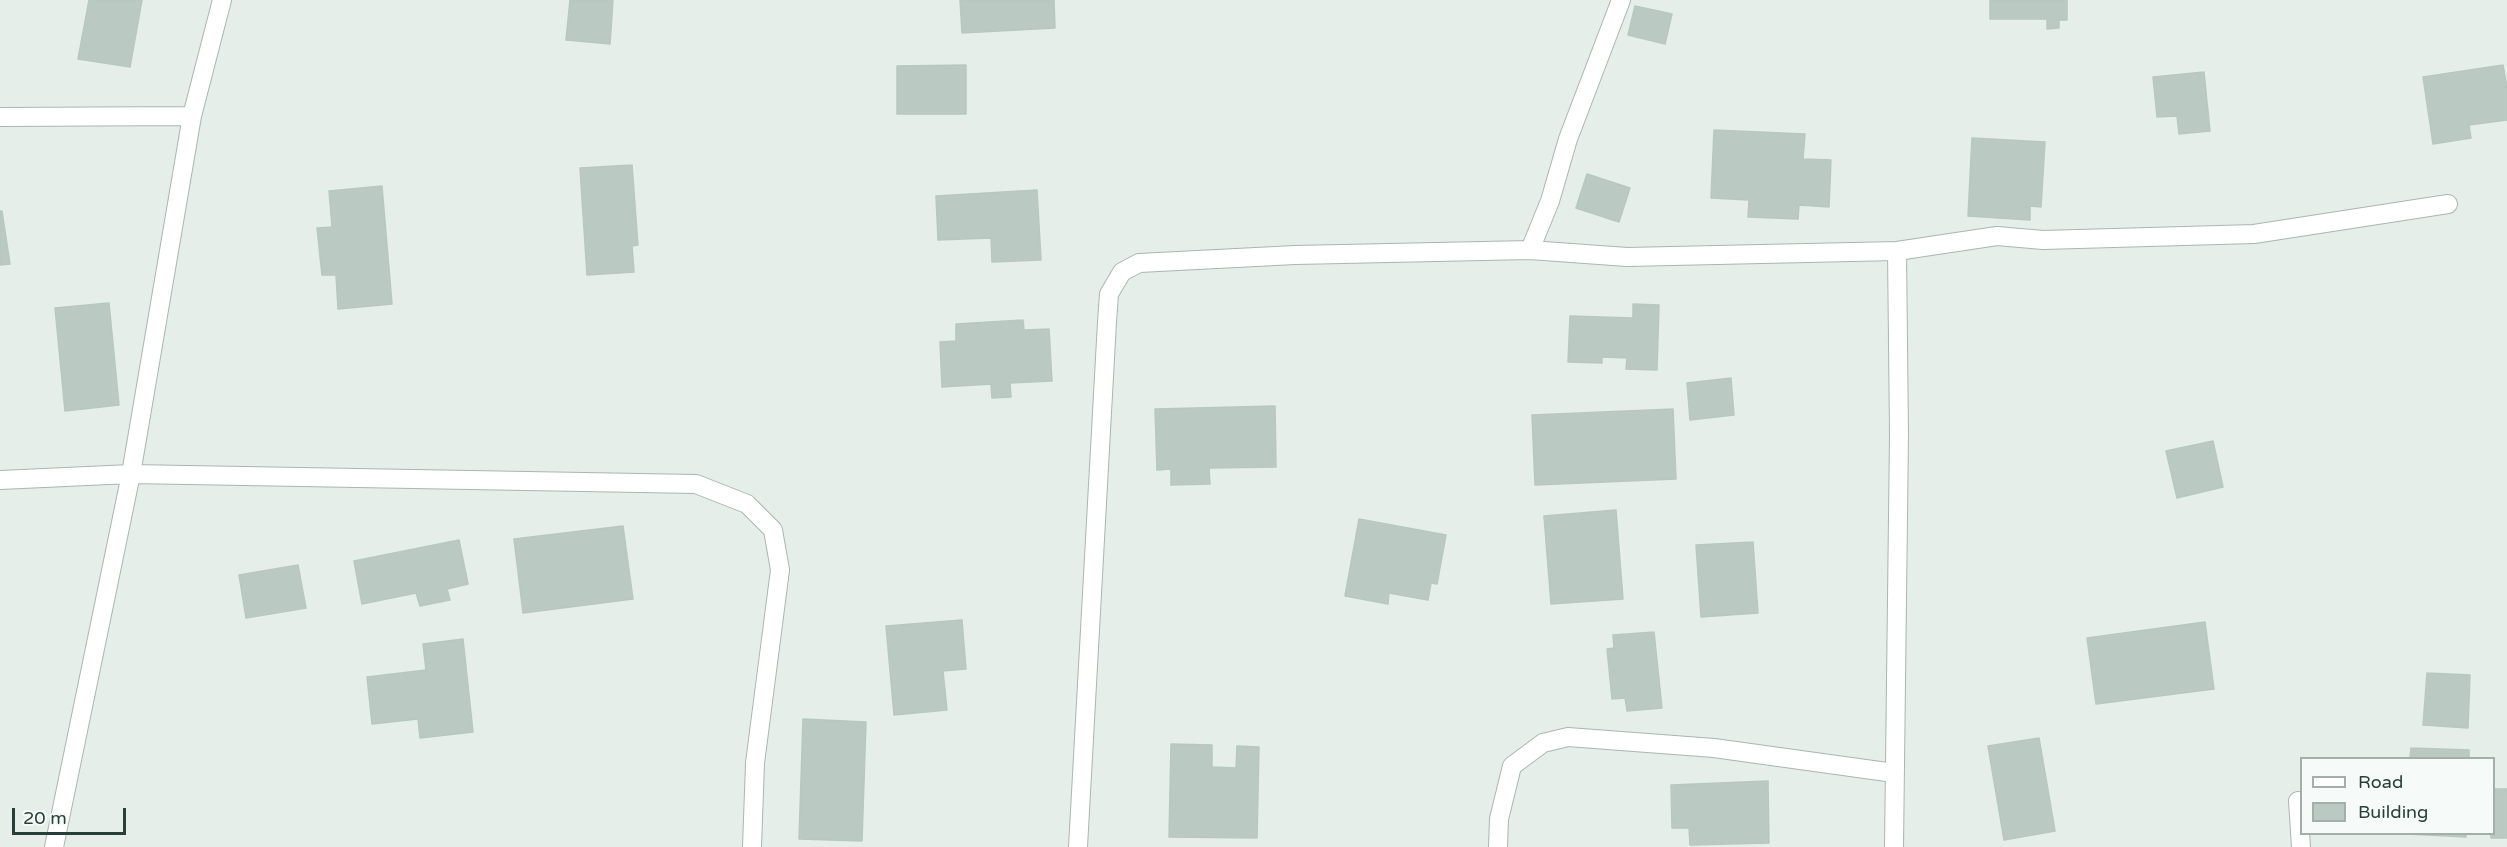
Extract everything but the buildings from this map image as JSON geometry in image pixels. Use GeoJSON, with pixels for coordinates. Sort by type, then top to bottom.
{"type":"FeatureCollection","features":[{"type":"Feature","properties":{"kind":"street"},"geometry":{"type":"LineString","coordinates":[[54,847],[130,474],[192,116],[222,0]]}},
{"type":"Feature","properties":{"kind":"street"},"geometry":{"type":"LineString","coordinates":[[1530,250],[1550,201],[1568,139],[1621,0]]}},
{"type":"Feature","properties":{"kind":"street"},"geometry":{"type":"LineString","coordinates":[[0,117],[192,116]]}},
{"type":"Feature","properties":{"kind":"street"},"geometry":{"type":"LineString","coordinates":[[1078,847],[1109,294],[1122,272],[1139,263],[1295,255],[1530,250],[1627,257],[1897,251],[1997,236],[2043,240],[2254,234],[2448,204]]}},
{"type":"Feature","properties":{"kind":"street"},"geometry":{"type":"LineString","coordinates":[[1894,847],[1899,434],[1897,251]]}},
{"type":"Feature","properties":{"kind":"street"},"geometry":{"type":"LineString","coordinates":[[0,480],[130,474],[696,484],[747,504],[773,530],[780,570],[755,763],[753,847]]}},
{"type":"Feature","properties":{"kind":"street"},"geometry":{"type":"LineString","coordinates":[[1498,847],[1499,819],[1512,766],[1543,743],[1568,737],[1714,748],[1894,773]]}},
{"type":"Feature","properties":{"kind":"street"},"geometry":{"type":"LineString","coordinates":[[2298,801],[2300,832]]}}]}
